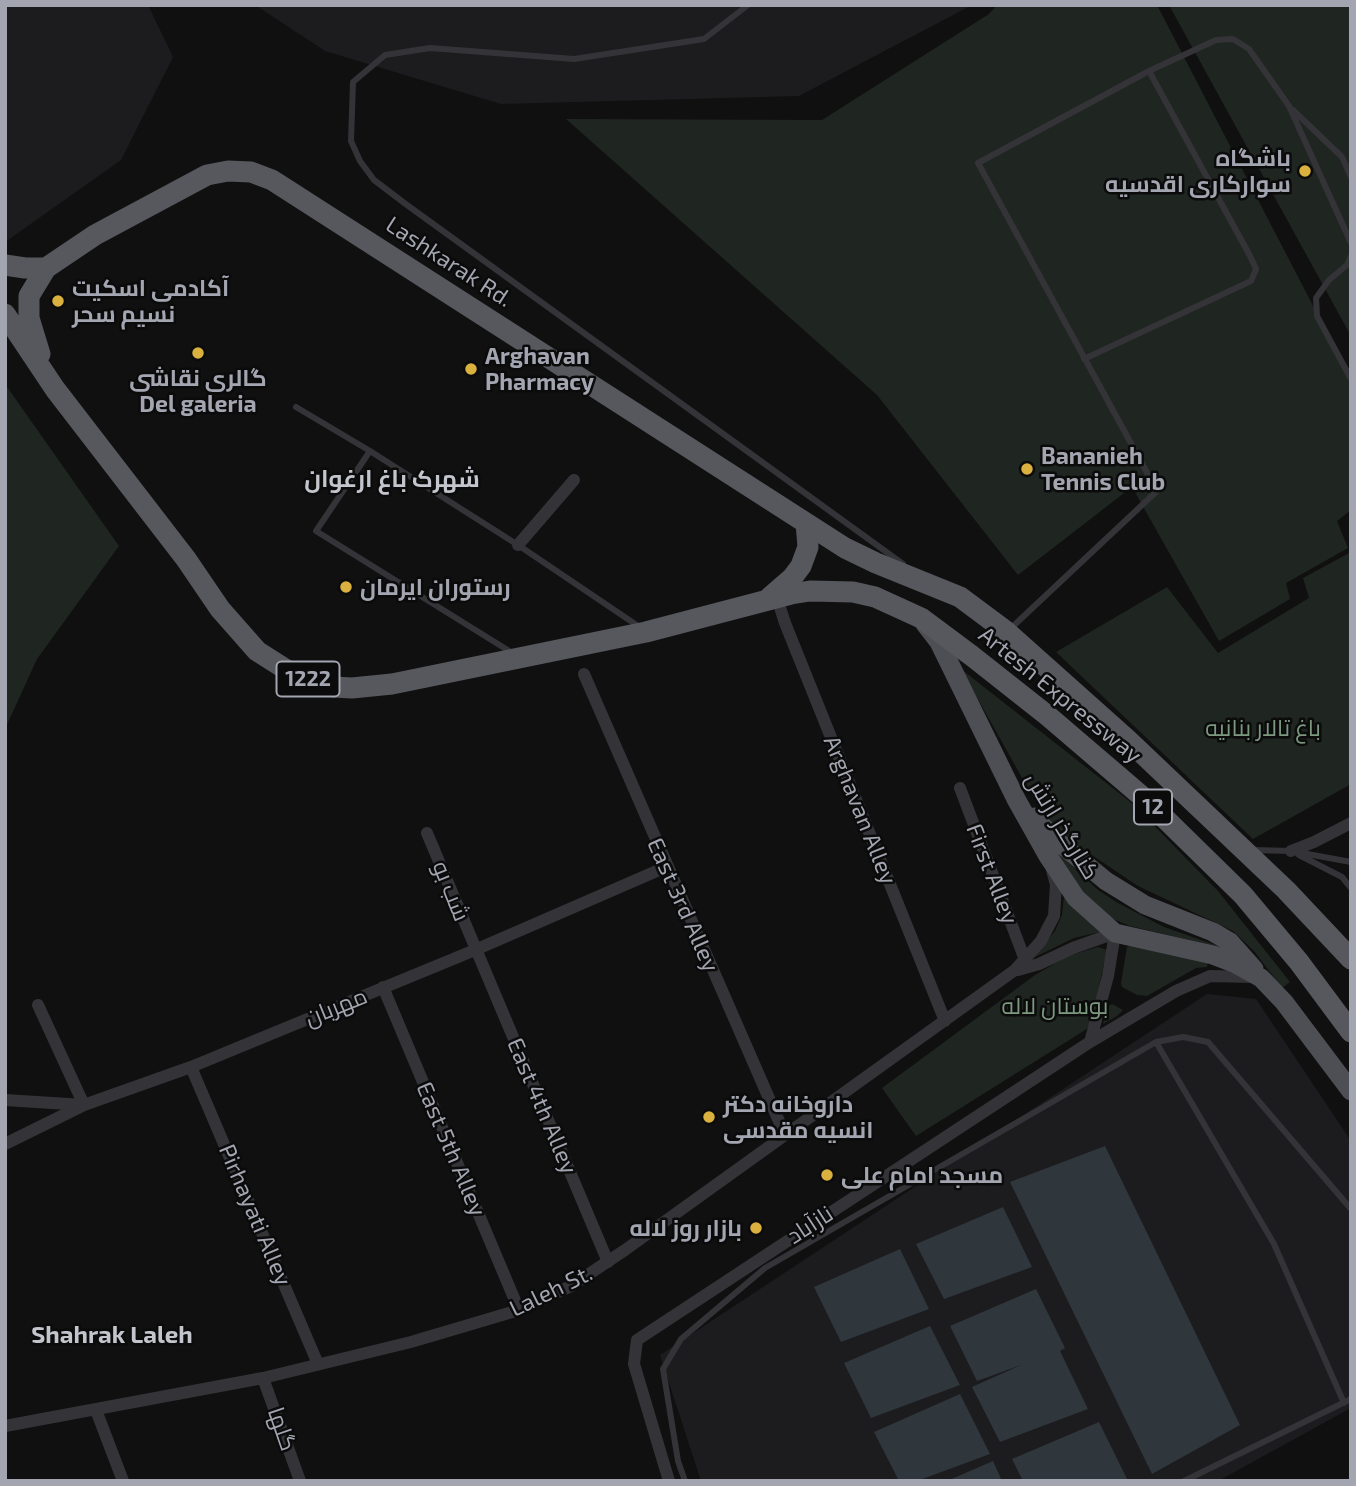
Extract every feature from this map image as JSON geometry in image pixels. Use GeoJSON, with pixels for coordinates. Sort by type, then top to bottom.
{"type":"FeatureCollection","features":[{"type":"Feature","properties":{"kind":"highway","name":"Lashkarak Rd."},"geometry":{"type":"LineString","coordinates":[[46,268],[95,235],[207,176],[228,171],[251,172],[272,180],[845,548]]}},
{"type":"Feature","properties":{"kind":"highway"},"geometry":{"type":"LineString","coordinates":[[5,265],[46,268]]}},
{"type":"Feature","properties":{"kind":"highway","name":"1222"},"geometry":{"type":"LineString","coordinates":[[46,268],[29,296],[29,318],[37,348],[55,388]]}},
{"type":"Feature","properties":{"kind":"highway","name":"1222"},"geometry":{"type":"LineString","coordinates":[[5,314],[55,388],[237,630],[257,651],[283,668],[319,683],[352,688],[392,684],[646,632],[810,591],[852,592],[875,597],[921,618]]}},
{"type":"Feature","properties":{"kind":"highway","name":"1222"},"geometry":{"type":"LineString","coordinates":[[771,600],[801,566],[808,547],[806,523]]}},
{"type":"Feature","properties":{"kind":"highway","name":"Artesh Expressway"},"geometry":{"type":"LineString","coordinates":[[845,548],[960,597],[1007,632],[1128,740],[1244,850],[1351,959]]}},
{"type":"Feature","properties":{"kind":"highway"},"geometry":{"type":"LineString","coordinates":[[921,618],[931,584]]}},
{"type":"Feature","properties":{"kind":"highway","name":"Artesh Expressway"},"geometry":{"type":"LineString","coordinates":[[921,618],[1048,716],[1144,799],[1243,895],[1299,962],[1351,1032]]}},
{"type":"Feature","properties":{"kind":"main road","name":"کنارگذر ارتش"},"geometry":{"type":"LineString","coordinates":[[921,618],[939,642],[1016,799],[1048,856],[1076,898],[1115,933],[1213,956],[1234,963],[1261,978],[1284,1002],[1351,1091]]}},
{"type":"Feature","properties":{"kind":"main road"},"geometry":{"type":"LineString","coordinates":[[1016,799],[1056,840],[1106,881],[1145,905],[1213,932],[1230,942],[1246,957],[1261,978]]}},
{"type":"Feature","properties":{"kind":"street"},"geometry":{"type":"LineString","coordinates":[[518,545],[574,480]]}},
{"type":"Feature","properties":{"kind":"street","name":"Arghavan Alley"},"geometry":{"type":"LineString","coordinates":[[771,600],[785,623],[945,1021]]}},
{"type":"Feature","properties":{"kind":"street","name":"East 3rd Alley"},"geometry":{"type":"LineString","coordinates":[[584,674],[785,1135]]}},
{"type":"Feature","properties":{"kind":"street","name":"First Alley"},"geometry":{"type":"LineString","coordinates":[[960,788],[1025,960]]}},
{"type":"Feature","properties":{"kind":"street"},"geometry":{"type":"LineString","coordinates":[[1291,851],[1351,823]]}},
{"type":"Feature","properties":{"kind":"street","name":"شب بو"},"geometry":{"type":"LineString","coordinates":[[427,833],[475,950]]}},
{"type":"Feature","properties":{"kind":"street","name":"Laleh St."},"geometry":{"type":"LineString","coordinates":[[5,1426],[264,1378],[439,1335],[519,1310],[571,1286],[1015,970],[1041,941],[1054,916],[1056,885],[1048,856]]}},
{"type":"Feature","properties":{"kind":"street","name":"مهربان"},"geometry":{"type":"LineString","coordinates":[[5,1144],[84,1105],[191,1067],[475,950],[666,867]]}},
{"type":"Feature","properties":{"kind":"street"},"geometry":{"type":"LineString","coordinates":[[1090,1042],[1108,976],[1115,933]]}},
{"type":"Feature","properties":{"kind":"street","name":"Laleh St."},"geometry":{"type":"LineString","coordinates":[[1015,970],[1039,964],[1115,933]]}},
{"type":"Feature","properties":{"kind":"street","name":"East 4th Alley"},"geometry":{"type":"LineString","coordinates":[[475,950],[608,1262]]}},
{"type":"Feature","properties":{"kind":"street","name":"نازآباد"},"geometry":{"type":"LineString","coordinates":[[669,1481],[634,1364],[637,1340],[1090,1042],[1199,980],[1224,975],[1261,978]]}},
{"type":"Feature","properties":{"kind":"street","name":"East 5th Alley"},"geometry":{"type":"LineString","coordinates":[[383,988],[519,1310]]}},
{"type":"Feature","properties":{"kind":"street"},"geometry":{"type":"LineString","coordinates":[[5,1100],[84,1105],[38,1005]]}},
{"type":"Feature","properties":{"kind":"street","name":"Pirhayati Alley"},"geometry":{"type":"LineString","coordinates":[[191,1067],[318,1364]]}},
{"type":"Feature","properties":{"kind":"street","name":"گلها"},"geometry":{"type":"LineString","coordinates":[[264,1378],[300,1481]]}},
{"type":"Feature","properties":{"kind":"street"},"geometry":{"type":"LineString","coordinates":[[96,1410],[123,1481]]}},
{"type":"Feature","properties":{"kind":"lane"},"geometry":{"type":"LineString","coordinates":[[748,5],[704,39],[575,59],[430,48],[385,55],[353,82],[351,141],[360,161],[374,180],[931,584]]}},
{"type":"Feature","properties":{"kind":"lane"},"geometry":{"type":"LineString","coordinates":[[1007,632],[1157,491],[978,163],[1149,71],[1216,40],[1233,39],[1250,49],[1289,106],[1351,243]]}},
{"type":"Feature","properties":{"kind":"lane"},"geometry":{"type":"LineString","coordinates":[[1084,359],[1251,281],[1256,269],[1149,71]]}},
{"type":"Feature","properties":{"kind":"lane"},"geometry":{"type":"LineString","coordinates":[[1289,106],[1342,157],[1351,177]]}},
{"type":"Feature","properties":{"kind":"lane"},"geometry":{"type":"LineString","coordinates":[[1351,256],[1347,265],[1329,280],[1316,298],[1317,316],[1351,379]]}},
{"type":"Feature","properties":{"kind":"lane"},"geometry":{"type":"LineString","coordinates":[[296,407],[518,545],[646,632]]}},
{"type":"Feature","properties":{"kind":"lane"},"geometry":{"type":"LineString","coordinates":[[370,451],[316,531],[521,658]]}},
{"type":"Feature","properties":{"kind":"lane"},"geometry":{"type":"LineString","coordinates":[[1244,850],[1291,851],[1351,862]]}},
{"type":"Feature","properties":{"kind":"lane"},"geometry":{"type":"LineString","coordinates":[[1291,851],[1342,877],[1351,888]]}},
{"type":"Feature","properties":{"kind":"lane"},"geometry":{"type":"LineString","coordinates":[[685,1481],[678,1461],[663,1369],[681,1339],[765,1268],[1156,1042],[1183,1037],[1208,1042],[1351,1209]]}},
{"type":"Feature","properties":{"kind":"lane"},"geometry":{"type":"LineString","coordinates":[[1156,1042],[1274,1244],[1348,1401],[1184,1481]]}},
{"type":"Feature","properties":{"kind":"shaded area"},"geometry":{"type":"Polygon","coordinates":[[[5,5],[148,5],[173,57],[121,160],[8,240],[5,237],[5,5]]]}},
{"type":"Feature","properties":{"kind":"shaded area"},"geometry":{"type":"Polygon","coordinates":[[[255,5],[972,5],[799,96],[501,104],[325,51],[255,5]]]}},
{"type":"Feature","properties":{"kind":"shaded area"},"geometry":{"type":"Polygon","coordinates":[[[1207,994],[1256,999],[1351,1141],[1351,1408],[1218,1481],[701,1481],[660,1355],[1207,994]]]}},
{"type":"Feature","properties":{"kind":"shaded area"},"geometry":{"type":"Polygon","coordinates":[[[1105,1146],[1240,1425],[1152,1474],[1010,1182],[1105,1146]]]}},
{"type":"Feature","properties":{"kind":"shaded area"},"geometry":{"type":"Polygon","coordinates":[[[1003,1207],[1032,1267],[944,1299],[916,1244],[1003,1207]]]}},
{"type":"Feature","properties":{"kind":"shaded area"},"geometry":{"type":"Polygon","coordinates":[[[900,1249],[929,1309],[841,1342],[814,1287],[900,1249]]]}},
{"type":"Feature","properties":{"kind":"shaded area"},"geometry":{"type":"Polygon","coordinates":[[[1036,1289],[1065,1348],[1060,1351],[1088,1409],[1000,1442],[972,1387],[1021,1365],[977,1381],[950,1326],[1036,1289]]]}},
{"type":"Feature","properties":{"kind":"shaded area"},"geometry":{"type":"Polygon","coordinates":[[[930,1326],[960,1385],[871,1418],[844,1363],[930,1326]]]}},
{"type":"Feature","properties":{"kind":"shaded area"},"geometry":{"type":"Polygon","coordinates":[[[960,1394],[990,1454],[917,1481],[899,1481],[874,1432],[960,1394]]]}},
{"type":"Feature","properties":{"kind":"shaded area"},"geometry":{"type":"Polygon","coordinates":[[[1099,1422],[1128,1481],[1023,1481],[1012,1459],[1099,1422]]]}},
{"type":"Feature","properties":{"kind":"shaded area"},"geometry":{"type":"Polygon","coordinates":[[[993,1461],[1002,1481],[947,1481],[993,1461]]]}},
{"type":"Feature","properties":{"kind":"green space"},"geometry":{"type":"Polygon","coordinates":[[[997,5],[1157,5],[1351,379],[1351,510],[1337,521],[1348,548],[1286,583],[1290,599],[1219,641],[1132,487],[1018,575],[877,395],[566,119],[822,120],[989,14],[997,5]]]}},
{"type":"Feature","properties":{"kind":"green space","name":"باشگاه سوارکاری اقدسیه"},"geometry":{"type":"Polygon","coordinates":[[[1169,5],[1351,5],[1351,336],[1169,5]]]}},
{"type":"Feature","properties":{"kind":"green space"},"geometry":{"type":"Polygon","coordinates":[[[5,384],[119,546],[37,659],[5,729],[5,384]]]}},
{"type":"Feature","properties":{"kind":"green space","name":"باغ تالار بنانیه"},"geometry":{"type":"Polygon","coordinates":[[[1351,552],[1351,784],[1253,839],[1056,652],[1167,587],[1218,653],[1309,598],[1303,578],[1351,552]]]}},
{"type":"Feature","properties":{"kind":"green space"},"geometry":{"type":"Polygon","coordinates":[[[961,669],[1133,804],[1218,891],[1290,982],[1282,988],[1254,951],[1233,931],[1138,886],[1056,828],[1030,792],[961,669]]]}},
{"type":"Feature","properties":{"kind":"green space"},"geometry":{"type":"Polygon","coordinates":[[[1044,840],[1098,890],[1118,903],[1164,927],[1227,949],[1130,926],[1111,918],[1087,898],[1044,840]]]}},
{"type":"Feature","properties":{"kind":"green space"},"geometry":{"type":"Polygon","coordinates":[[[1064,896],[1100,932],[1074,938],[1031,959],[1055,931],[1062,915],[1064,896]]]}},
{"type":"Feature","properties":{"kind":"green space"},"geometry":{"type":"Polygon","coordinates":[[[1130,945],[1208,962],[1207,967],[1196,968],[1147,996],[1137,995],[1122,987],[1121,983],[1127,947],[1130,945]]]}},
{"type":"Feature","properties":{"kind":"green space","name":"بوستان لاله"},"geometry":{"type":"Polygon","coordinates":[[[1098,947],[1107,950],[1090,1027],[916,1136],[882,1088],[1035,975],[1068,956],[1098,947]]]}},
{"type":"Feature","properties":{"kind":"green space"},"geometry":{"type":"Polygon","coordinates":[[[1112,1004],[1123,1010],[1103,1024],[1108,1006],[1112,1004]]]}},
{"type":"Feature","properties":{"kind":"place","name":"باشگاه سوارکاری اقدسیه"},"geometry":{"type":"Point","coordinates":[1305,171]}},
{"type":"Feature","properties":{"kind":"place","name":"آکادمی اسکیت نسیم سحر"},"geometry":{"type":"Point","coordinates":[58,301]}},
{"type":"Feature","properties":{"kind":"place","name":"گالرى نقاشى Del galeria"},"geometry":{"type":"Point","coordinates":[198,353]}},
{"type":"Feature","properties":{"kind":"place","name":"Arghavan Pharmacy"},"geometry":{"type":"Point","coordinates":[471,369]}},
{"type":"Feature","properties":{"kind":"place","name":"Bananieh Tennis Club"},"geometry":{"type":"Point","coordinates":[1027,469]}},
{"type":"Feature","properties":{"kind":"place","name":"رستوران ايرمان"},"geometry":{"type":"Point","coordinates":[346,587]}},
{"type":"Feature","properties":{"kind":"place","name":"داروخانه دکتر انسیه مقدسی"},"geometry":{"type":"Point","coordinates":[709,1117]}},
{"type":"Feature","properties":{"kind":"place","name":"مسجد امام علی"},"geometry":{"type":"Point","coordinates":[827,1175]}},
{"type":"Feature","properties":{"kind":"place","name":"بازار روز لاله"},"geometry":{"type":"Point","coordinates":[756,1228]}},
{"type":"Feature","properties":{"kind":"district","name":"شهرک باغ ارغوان"},"geometry":{"type":"Point","coordinates":[392,479]}},
{"type":"Feature","properties":{"kind":"district","name":"Shahrak Laleh"},"geometry":{"type":"Point","coordinates":[112,1335]}}]}
